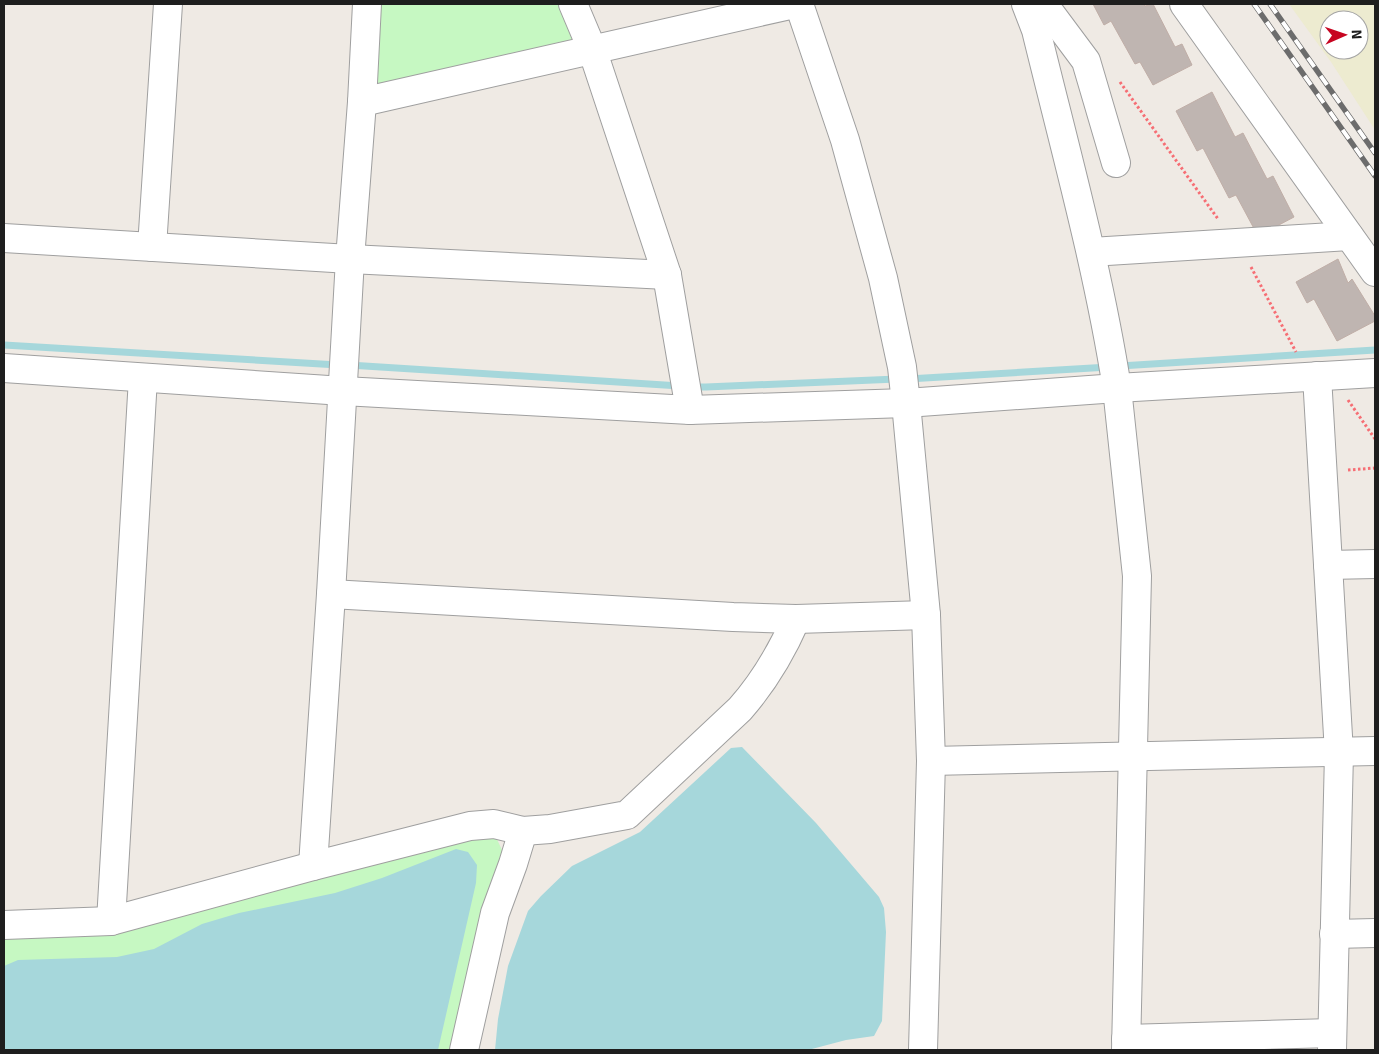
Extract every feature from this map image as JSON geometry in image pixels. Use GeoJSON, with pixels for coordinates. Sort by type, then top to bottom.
{"type":"FeatureCollection","features":[{"type":"Feature","properties":{"kind":"street"},"geometry":{"type":"LineString","coordinates":[[152,247],[168,4]]}},
{"type":"Feature","properties":{"kind":"street"},"geometry":{"type":"LineString","coordinates":[[312,866],[331,594],[367,4]]}},
{"type":"Feature","properties":{"kind":"street"},"geometry":{"type":"LineString","coordinates":[[573,4],[592,50],[667,275],[687,395]]}},
{"type":"Feature","properties":{"kind":"street"},"geometry":{"type":"LineString","coordinates":[[362,102],[794,4]]}},
{"type":"Feature","properties":{"kind":"street"},"geometry":{"type":"LineString","coordinates":[[799,4],[845,140],[883,278],[902,367],[906,399],[926,615],[931,761],[923,1050]]}},
{"type":"Feature","properties":{"kind":"street"},"geometry":{"type":"LineString","coordinates":[[1028,4],[1051,14],[1086,61],[1116,162]]}},
{"type":"Feature","properties":{"kind":"street"},"geometry":{"type":"LineString","coordinates":[[1028,4],[1091,252],[1115,375],[1137,576],[1126,1045],[1332,1042],[1339,753],[1328,565],[1324,376]]}},
{"type":"Feature","properties":{"kind":"street"},"geometry":{"type":"LineString","coordinates":[[1184,4],[1375,272]]}},
{"type":"Feature","properties":{"kind":"street"},"geometry":{"type":"LineString","coordinates":[[1091,252],[1350,236]]}},
{"type":"Feature","properties":{"kind":"street"},"geometry":{"type":"LineString","coordinates":[[4,238],[350,259],[667,275]]}},
{"type":"Feature","properties":{"kind":"street"},"geometry":{"type":"LineString","coordinates":[[4,368],[343,391],[687,395],[846,404],[1115,375],[1324,376],[1375,373]]}},
{"type":"Feature","properties":{"kind":"street"},"geometry":{"type":"LineString","coordinates":[[111,921],[143,378]]}},
{"type":"Feature","properties":{"kind":"street"},"geometry":{"type":"LineString","coordinates":[[1328,565],[1375,564]]}},
{"type":"Feature","properties":{"kind":"street"},"geometry":{"type":"LineString","coordinates":[[331,594],[733,617],[796,619],[926,615]]}},
{"type":"Feature","properties":{"kind":"street"},"geometry":{"type":"LineString","coordinates":[[4,925],[111,921],[312,866],[470,826],[494,824],[522,831],[550,829],[627,815],[740,709],[754,693],[787,638],[796,619]]}},
{"type":"Feature","properties":{"kind":"street"},"geometry":{"type":"LineString","coordinates":[[931,761],[1133,758],[1375,751]]}},
{"type":"Feature","properties":{"kind":"street"},"geometry":{"type":"LineString","coordinates":[[464,1050],[495,913],[513,864],[522,831]]}},
{"type":"Feature","properties":{"kind":"street"},"geometry":{"type":"LineString","coordinates":[[1334,934],[1375,933]]}},
{"type":"Feature","properties":{"kind":"path"},"geometry":{"type":"LineString","coordinates":[[1115,76],[1244,254],[1294,348]]}},
{"type":"Feature","properties":{"kind":"path"},"geometry":{"type":"LineString","coordinates":[[1324,376],[1375,439]]}},
{"type":"Feature","properties":{"kind":"shaded area"},"geometry":{"type":"Polygon","coordinates":[[[1289,4],[1375,4],[1375,130],[1330,60],[1369,60],[1369,10],[1319,10],[1319,45],[1289,4]]]}},
{"type":"Feature","properties":{"kind":"green space"},"geometry":{"type":"Polygon","coordinates":[[[377,4],[562,4],[574,32],[571,44],[386,86],[372,81],[377,4]]]}},
{"type":"Feature","properties":{"kind":"green space"},"geometry":{"type":"Polygon","coordinates":[[[470,835],[495,835],[502,850],[455,1050],[4,1050],[4,935],[470,835]]]}},
{"type":"Feature","properties":{"kind":"water"},"geometry":{"type":"Polygon","coordinates":[[[742,747],[816,823],[879,897],[884,908],[886,932],[882,1021],[874,1036],[846,1040],[808,1050],[495,1050],[498,1019],[508,966],[528,911],[572,866],[640,832],[731,748],[742,747]]]}},
{"type":"Feature","properties":{"kind":"water"},"geometry":{"type":"Polygon","coordinates":[[[456,849],[468,852],[477,865],[476,883],[438,1050],[4,1050],[4,966],[18,960],[117,957],[154,949],[202,924],[239,913],[335,893],[382,878],[456,849]]]}},
{"type":"Feature","properties":{"kind":"building"},"geometry":{"type":"Polygon","coordinates":[[[1093,4],[1143,4],[1145,6],[1153,4],[1175,47],[1182,44],[1192,65],[1153,85],[1140,62],[1135,64],[1111,21],[1104,25],[1093,4]]]}},
{"type":"Feature","properties":{"kind":"building"},"geometry":{"type":"Polygon","coordinates":[[[1212,92],[1235,137],[1243,133],[1267,179],[1273,176],[1294,217],[1258,236],[1236,195],[1229,198],[1203,148],[1197,151],[1176,111],[1212,92]]]}},
{"type":"Feature","properties":{"kind":"building"},"geometry":{"type":"Polygon","coordinates":[[[1338,259],[1348,283],[1352,279],[1375,316],[1375,321],[1337,341],[1314,299],[1307,303],[1296,282],[1338,259]]]}},
{"type":"Feature","properties":{"kind":"waterway"},"geometry":{"type":"LineString","coordinates":[[4,345],[338,365]]}},
{"type":"Feature","properties":{"kind":"waterway"},"geometry":{"type":"LineString","coordinates":[[1120,366],[1375,350]]}},
{"type":"Feature","properties":{"kind":"waterway"},"geometry":{"type":"LineString","coordinates":[[349,365],[680,386]]}},
{"type":"Feature","properties":{"kind":"waterway"},"geometry":{"type":"LineString","coordinates":[[908,379],[1109,367]]}},
{"type":"Feature","properties":{"kind":"waterway"},"geometry":{"type":"LineString","coordinates":[[693,387],[897,379]]}},
{"type":"Feature","properties":{"kind":"railway"},"geometry":{"type":"LineString","coordinates":[[1254,4],[1375,176]]}},
{"type":"Feature","properties":{"kind":"railway"},"geometry":{"type":"LineString","coordinates":[[1270,4],[1375,153]]}}]}
